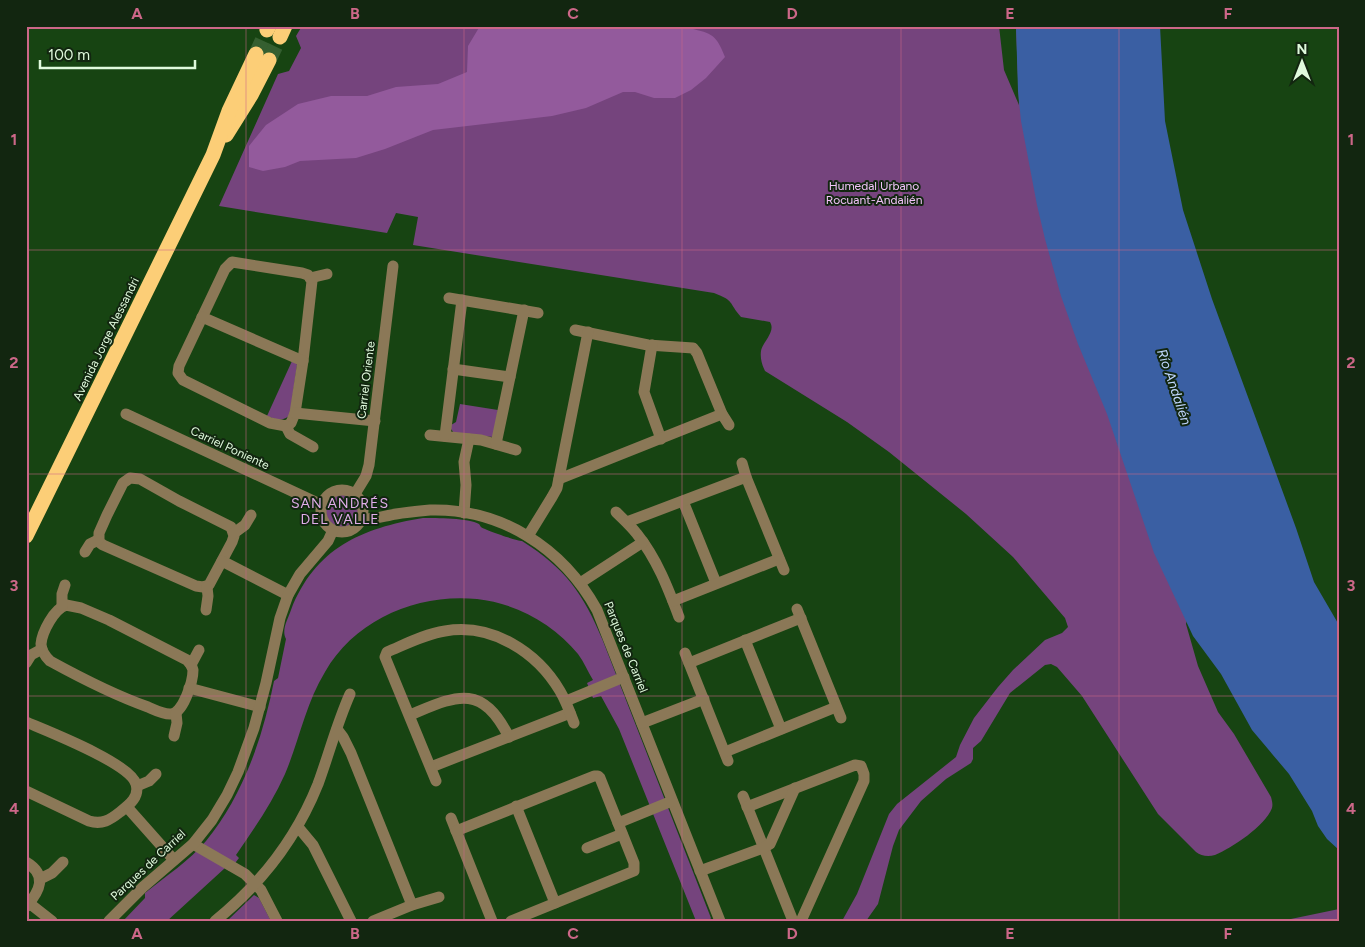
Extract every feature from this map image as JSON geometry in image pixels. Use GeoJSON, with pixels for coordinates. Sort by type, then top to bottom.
{"type":"FeatureCollection","features":[{"type":"Feature","properties":{"kind":"highway","name":"Avenida Jorge Alessandri"},"geometry":{"type":"LineString","coordinates":[[26,536],[213,155],[243,109],[262,57]]}},
{"type":"Feature","properties":{"kind":"street"},"geometry":{"type":"LineString","coordinates":[[232,262],[302,273],[310,278],[312,285],[303,361],[292,423],[286,426],[270,423],[181,378],[178,373],[179,366],[202,317],[226,267],[232,262]]}},
{"type":"Feature","properties":{"kind":"street","name":"Carriel Oriente"},"geometry":{"type":"LineString","coordinates":[[355,494],[368,472],[393,266]]}},
{"type":"Feature","properties":{"kind":"street"},"geometry":{"type":"LineString","coordinates":[[310,278],[327,274]]}},
{"type":"Feature","properties":{"kind":"street"},"geometry":{"type":"LineString","coordinates":[[449,298],[538,314]]}},
{"type":"Feature","properties":{"kind":"street"},"geometry":{"type":"LineString","coordinates":[[445,436],[462,300]]}},
{"type":"Feature","properties":{"kind":"street"},"geometry":{"type":"LineString","coordinates":[[496,444],[524,310]]}},
{"type":"Feature","properties":{"kind":"street"},"geometry":{"type":"LineString","coordinates":[[202,317],[303,361]]}},
{"type":"Feature","properties":{"kind":"street"},"geometry":{"type":"LineString","coordinates":[[575,330],[652,345],[689,347],[695,350],[722,414],[730,425]]}},
{"type":"Feature","properties":{"kind":"street"},"geometry":{"type":"LineString","coordinates":[[528,536],[555,493],[588,332]]}},
{"type":"Feature","properties":{"kind":"street"},"geometry":{"type":"LineString","coordinates":[[652,345],[644,392],[661,439]]}},
{"type":"Feature","properties":{"kind":"street"},"geometry":{"type":"LineString","coordinates":[[453,369],[510,377]]}},
{"type":"Feature","properties":{"kind":"street"},"geometry":{"type":"LineString","coordinates":[[295,413],[374,421]]}},
{"type":"Feature","properties":{"kind":"street","name":"Carriel Poniente"},"geometry":{"type":"LineString","coordinates":[[126,414],[322,506]]}},
{"type":"Feature","properties":{"kind":"street"},"geometry":{"type":"LineString","coordinates":[[559,479],[722,414]]}},
{"type":"Feature","properties":{"kind":"street"},"geometry":{"type":"LineString","coordinates":[[286,426],[290,434],[313,447]]}},
{"type":"Feature","properties":{"kind":"street"},"geometry":{"type":"LineString","coordinates":[[430,435],[469,439],[516,450]]}},
{"type":"Feature","properties":{"kind":"street"},"geometry":{"type":"LineString","coordinates":[[464,512],[466,485],[464,462],[469,439]]}},
{"type":"Feature","properties":{"kind":"street"},"geometry":{"type":"LineString","coordinates":[[742,463],[784,570]]}},
{"type":"Feature","properties":{"kind":"street"},"geometry":{"type":"LineString","coordinates":[[133,477],[221,521],[231,527],[234,533],[232,542],[211,583],[206,587],[196,586],[103,546],[98,540],[99,533],[121,487],[127,479],[133,477]]}},
{"type":"Feature","properties":{"kind":"street"},"geometry":{"type":"LineString","coordinates":[[626,522],[746,477]]}},
{"type":"Feature","properties":{"kind":"street"},"geometry":{"type":"LineString","coordinates":[[345,490],[355,494],[363,505],[362,518],[353,529],[343,532],[334,530],[324,522],[322,506],[327,496],[335,491],[345,490]]}},
{"type":"Feature","properties":{"kind":"street"},"geometry":{"type":"LineString","coordinates":[[683,500],[716,584]]}},
{"type":"Feature","properties":{"kind":"street","name":"Parques de Carriel"},"geometry":{"type":"LineString","coordinates":[[362,518],[376,518],[422,511],[464,512],[489,518],[528,536],[551,552],[570,570],[597,610],[720,921]]}},
{"type":"Feature","properties":{"kind":"street"},"geometry":{"type":"LineString","coordinates":[[616,512],[643,542],[659,567],[679,617]]}},
{"type":"Feature","properties":{"kind":"street"},"geometry":{"type":"LineString","coordinates":[[234,533],[245,525],[251,515]]}},
{"type":"Feature","properties":{"kind":"street","name":"Parques de Carriel"},"geometry":{"type":"LineString","coordinates":[[109,921],[143,887],[193,844],[212,820],[227,795],[247,748],[260,707],[280,618],[288,595],[300,574],[328,541],[334,530]]}},
{"type":"Feature","properties":{"kind":"street"},"geometry":{"type":"LineString","coordinates":[[85,552],[90,544],[98,540]]}},
{"type":"Feature","properties":{"kind":"street"},"geometry":{"type":"LineString","coordinates":[[580,584],[643,542]]}},
{"type":"Feature","properties":{"kind":"street"},"geometry":{"type":"LineString","coordinates":[[673,601],[779,559]]}},
{"type":"Feature","properties":{"kind":"street"},"geometry":{"type":"LineString","coordinates":[[222,561],[288,595]]}},
{"type":"Feature","properties":{"kind":"street"},"geometry":{"type":"LineString","coordinates":[[62,606],[62,594],[65,585]]}},
{"type":"Feature","properties":{"kind":"street"},"geometry":{"type":"LineString","coordinates":[[206,587],[208,596],[206,610]]}},
{"type":"Feature","properties":{"kind":"street"},"geometry":{"type":"LineString","coordinates":[[192,665],[184,658],[109,620],[73,606],[62,606],[54,613],[42,637],[42,649],[50,661],[138,704],[170,714],[176,713],[182,706],[193,672],[192,665],[199,650]]}},
{"type":"Feature","properties":{"kind":"street"},"geometry":{"type":"LineString","coordinates":[[799,613],[839,712],[781,730],[726,757],[687,658],[745,640],[799,613]]}},
{"type":"Feature","properties":{"kind":"street"},"geometry":{"type":"LineString","coordinates":[[431,767],[509,737],[572,718],[566,701],[547,672],[521,648],[489,634],[456,630],[445,631],[423,637],[387,652],[385,655],[436,781]]}},
{"type":"Feature","properties":{"kind":"street"},"geometry":{"type":"LineString","coordinates":[[745,640],[781,730]]}},
{"type":"Feature","properties":{"kind":"street"},"geometry":{"type":"LineString","coordinates":[[26,664],[31,655],[42,649]]}},
{"type":"Feature","properties":{"kind":"street"},"geometry":{"type":"LineString","coordinates":[[566,701],[624,677]]}},
{"type":"Feature","properties":{"kind":"street"},"geometry":{"type":"LineString","coordinates":[[189,688],[260,707]]}},
{"type":"Feature","properties":{"kind":"street"},"geometry":{"type":"LineString","coordinates":[[215,921],[256,884],[298,827],[318,784],[350,694]]}},
{"type":"Feature","properties":{"kind":"street"},"geometry":{"type":"LineString","coordinates":[[410,715],[448,699],[466,698],[481,703],[494,713],[509,737]]}},
{"type":"Feature","properties":{"kind":"street"},"geometry":{"type":"LineString","coordinates":[[642,723],[704,699]]}},
{"type":"Feature","properties":{"kind":"street"},"geometry":{"type":"LineString","coordinates":[[174,736],[177,723],[176,713]]}},
{"type":"Feature","properties":{"kind":"street"},"geometry":{"type":"LineString","coordinates":[[26,722],[72,742],[117,766],[132,776],[137,786],[135,798],[127,807],[109,820],[94,822],[26,792]]}},
{"type":"Feature","properties":{"kind":"street"},"geometry":{"type":"LineString","coordinates":[[337,729],[351,753],[412,905]]}},
{"type":"Feature","properties":{"kind":"street"},"geometry":{"type":"LineString","coordinates":[[793,921],[745,802],[795,788],[857,764],[861,766],[864,781],[801,921]]}},
{"type":"Feature","properties":{"kind":"street"},"geometry":{"type":"LineString","coordinates":[[137,786],[149,781],[156,774]]}},
{"type":"Feature","properties":{"kind":"street"},"geometry":{"type":"LineString","coordinates":[[456,831],[516,806],[598,776],[600,778],[635,866],[634,871],[511,921]]}},
{"type":"Feature","properties":{"kind":"street"},"geometry":{"type":"LineString","coordinates":[[700,872],[764,848],[772,840],[795,788]]}},
{"type":"Feature","properties":{"kind":"street"},"geometry":{"type":"LineString","coordinates":[[587,848],[620,828],[672,801]]}},
{"type":"Feature","properties":{"kind":"street"},"geometry":{"type":"LineString","coordinates":[[516,806],[555,903]]}},
{"type":"Feature","properties":{"kind":"street"},"geometry":{"type":"LineString","coordinates":[[127,807],[174,860]]}},
{"type":"Feature","properties":{"kind":"street"},"geometry":{"type":"LineString","coordinates":[[451,818],[492,921]]}},
{"type":"Feature","properties":{"kind":"street"},"geometry":{"type":"LineString","coordinates":[[298,827],[314,844],[351,921]]}},
{"type":"Feature","properties":{"kind":"street"},"geometry":{"type":"LineString","coordinates":[[193,844],[240,869],[256,884],[277,921]]}},
{"type":"Feature","properties":{"kind":"street"},"geometry":{"type":"LineString","coordinates":[[26,862],[36,870],[40,879],[39,886],[28,905],[52,921]]}},
{"type":"Feature","properties":{"kind":"street"},"geometry":{"type":"LineString","coordinates":[[40,879],[52,873],[63,862]]}},
{"type":"Feature","properties":{"kind":"street"},"geometry":{"type":"LineString","coordinates":[[373,921],[412,905],[438,897]]}},
{"type":"Feature","properties":{"kind":"green space","name":"Humedal Urbano Rocuant-Andalién"},"geometry":{"type":"Polygon","coordinates":[[[302,26],[999,26],[1004,70],[1019,105],[1016,26],[1193,588],[1186,624],[1198,666],[1218,712],[1234,734],[1271,797],[1272,808],[1263,822],[1239,842],[1215,855],[1205,856],[1196,852],[1158,814],[1082,696],[1057,667],[1051,664],[1045,665],[1010,693],[981,741],[973,748],[971,763],[946,779],[921,801],[899,830],[878,904],[866,921],[842,921],[857,894],[889,814],[897,804],[956,757],[974,718],[998,687],[1045,640],[1062,633],[1068,627],[1065,618],[1013,557],[966,514],[889,452],[847,422],[765,371],[761,351],[770,333],[770,322],[741,317],[730,302],[721,296],[714,293],[413,245],[418,217],[396,213],[387,233],[219,206],[278,74],[289,71],[301,48],[296,36],[302,26]]]}},
{"type":"Feature","properties":{"kind":"green space"},"geometry":{"type":"Polygon","coordinates":[[[292,361],[296,362],[297,365],[290,415],[279,420],[273,419],[267,416],[292,361]]]}},
{"type":"Feature","properties":{"kind":"green space"},"geometry":{"type":"Polygon","coordinates":[[[460,404],[498,410],[493,437],[454,433],[451,425],[456,422],[460,404]]]}},
{"type":"Feature","properties":{"kind":"green space"},"geometry":{"type":"Polygon","coordinates":[[[342,495],[348,496],[353,500],[357,505],[357,517],[353,522],[348,526],[342,527],[336,526],[331,522],[327,517],[326,511],[327,505],[331,500],[336,496],[342,495]]]}},
{"type":"Feature","properties":{"kind":"green space"},"geometry":{"type":"Polygon","coordinates":[[[423,518],[474,522],[494,533],[522,541],[562,572],[572,584],[588,609],[603,641],[711,918],[709,921],[696,921],[619,729],[601,696],[593,698],[587,683],[593,680],[578,654],[546,624],[519,610],[491,601],[455,598],[411,605],[390,613],[353,637],[338,653],[318,684],[280,785],[236,855],[239,858],[229,871],[225,868],[167,921],[123,921],[145,898],[145,893],[185,862],[206,841],[231,805],[250,765],[264,723],[274,681],[278,678],[286,639],[284,632],[287,621],[301,589],[313,571],[327,556],[343,544],[361,535],[401,522],[423,518]]]}},
{"type":"Feature","properties":{"kind":"green space"},"geometry":{"type":"Polygon","coordinates":[[[254,895],[259,898],[271,921],[228,920],[254,895]]]}},
{"type":"Feature","properties":{"kind":"green space"},"geometry":{"type":"Polygon","coordinates":[[[1339,909],[1339,921],[1286,920],[1339,909]]]}},
{"type":"Feature","properties":{"kind":"shaded area"},"geometry":{"type":"Polygon","coordinates":[[[480,26],[686,27],[715,38],[725,57],[706,78],[691,90],[675,98],[654,98],[635,92],[623,92],[586,108],[552,116],[433,130],[356,158],[300,161],[285,167],[263,171],[249,167],[249,146],[266,125],[298,104],[331,96],[367,96],[396,87],[438,84],[467,72],[468,46],[480,26]]]}},
{"type":"Feature","properties":{"kind":"water","name":"Río Andalién"},"geometry":{"type":"Polygon","coordinates":[[[1016,26],[1160,26],[1165,121],[1183,210],[1212,299],[1314,582],[1339,625],[1339,850],[1327,839],[1318,826],[1312,811],[1289,774],[1252,730],[1221,674],[1193,636],[1154,553],[1107,414],[1078,344],[1061,296],[1045,239],[1021,121],[1016,26]]]}},
{"type":"Feature","properties":{"kind":"tunnel"},"geometry":{"type":"LineString","coordinates":[[256,54],[267,30]]}},
{"type":"Feature","properties":{"kind":"tunnel"},"geometry":{"type":"LineString","coordinates":[[269,60],[280,37]]}},
{"type":"Feature","properties":{"kind":"district","name":"SAN ANDRÉS DEL VALLE"},"geometry":{"type":"Point","coordinates":[340,512]}}]}
